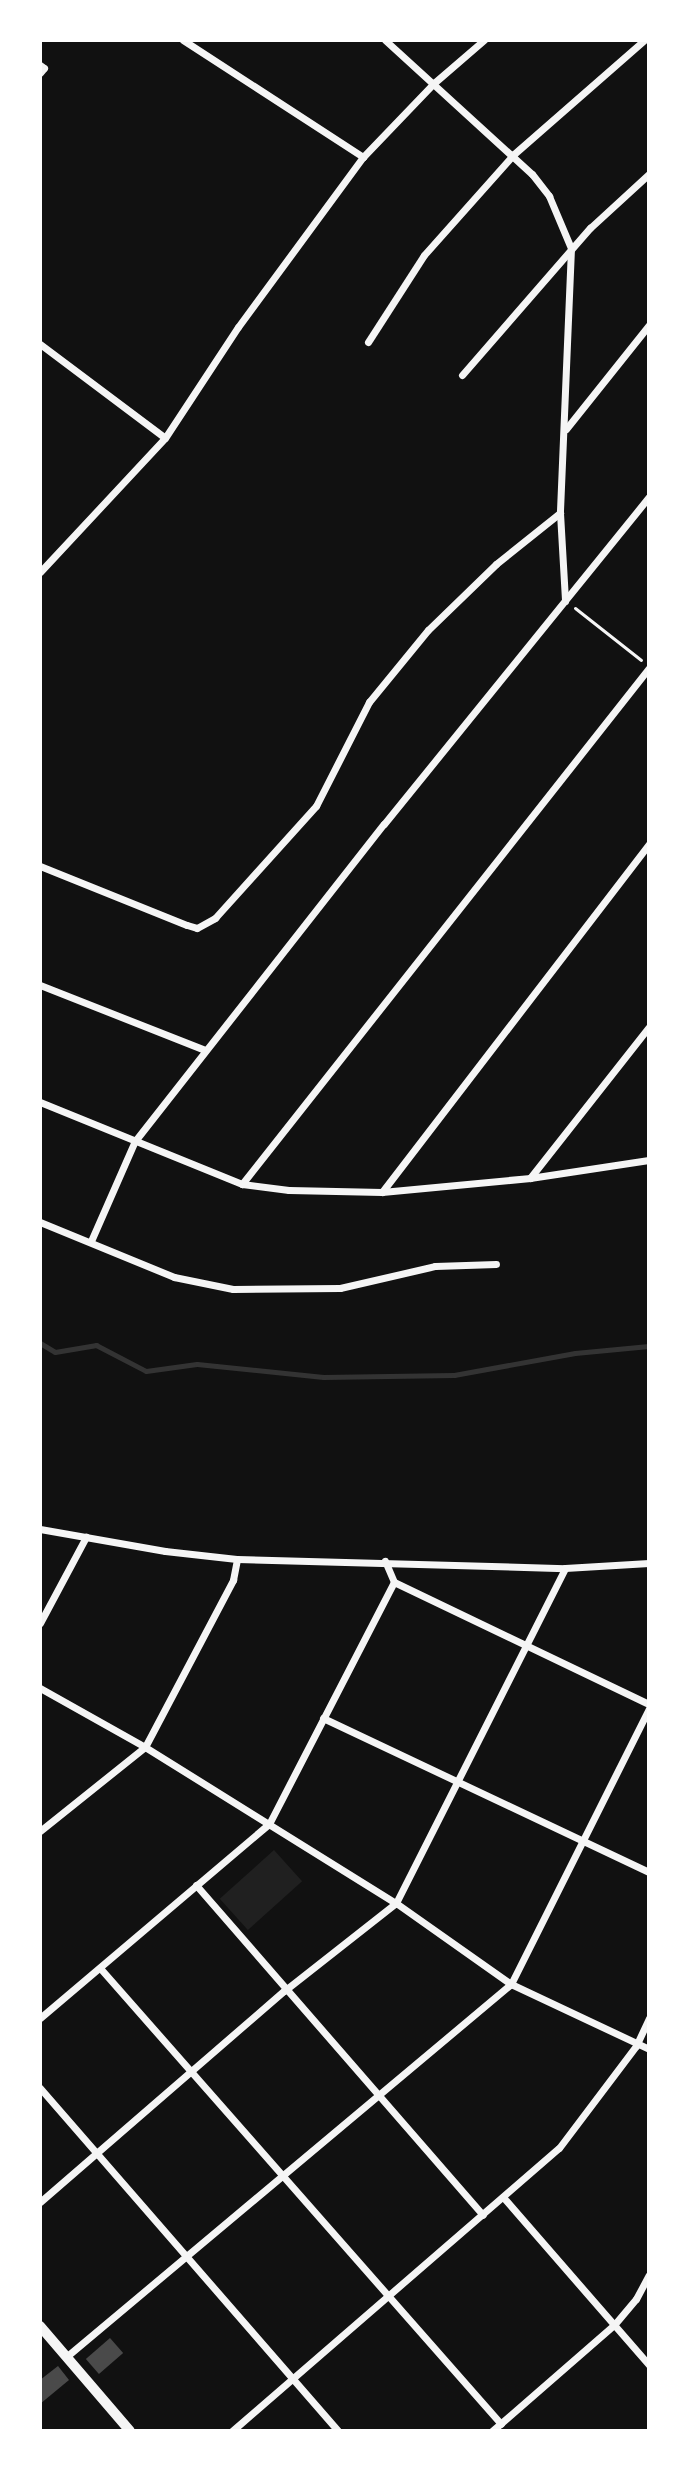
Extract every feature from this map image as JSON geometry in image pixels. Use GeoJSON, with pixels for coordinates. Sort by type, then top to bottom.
{"type":"FeatureCollection","features":[{"type":"Feature","properties":{"kind":"main road"},"geometry":{"type":"LineString","coordinates":[[40,2326],[130,2431]]}},
{"type":"Feature","properties":{"kind":"street"},"geometry":{"type":"LineString","coordinates":[[183,40],[363,157]]}},
{"type":"Feature","properties":{"kind":"street"},"geometry":{"type":"LineString","coordinates":[[385,40],[514,154],[549,196],[571,248],[560,513],[565,601]]}},
{"type":"Feature","properties":{"kind":"street"},"geometry":{"type":"LineString","coordinates":[[40,572],[165,438],[238,327],[363,157],[434,83],[484,40]]}},
{"type":"Feature","properties":{"kind":"street"},"geometry":{"type":"LineString","coordinates":[[368,342],[424,255],[514,154],[644,40]]}},
{"type":"Feature","properties":{"kind":"street"},"geometry":{"type":"LineString","coordinates":[[462,375],[571,248],[649,174]]}},
{"type":"Feature","properties":{"kind":"street"},"geometry":{"type":"LineString","coordinates":[[565,430],[649,325]]}},
{"type":"Feature","properties":{"kind":"street"},"geometry":{"type":"LineString","coordinates":[[40,344],[165,438]]}},
{"type":"Feature","properties":{"kind":"street"},"geometry":{"type":"LineString","coordinates":[[91,1241],[135,1141],[649,497]]}},
{"type":"Feature","properties":{"kind":"street"},"geometry":{"type":"LineString","coordinates":[[40,866],[197,928],[215,918],[306,818],[369,702],[428,630],[496,564],[560,513]]}},
{"type":"Feature","properties":{"kind":"street"},"geometry":{"type":"LineString","coordinates":[[242,1184],[649,667]]}},
{"type":"Feature","properties":{"kind":"street"},"geometry":{"type":"LineString","coordinates":[[382,1192],[649,844]]}},
{"type":"Feature","properties":{"kind":"street"},"geometry":{"type":"LineString","coordinates":[[40,985],[205,1050]]}},
{"type":"Feature","properties":{"kind":"street"},"geometry":{"type":"LineString","coordinates":[[530,1178],[649,1027]]}},
{"type":"Feature","properties":{"kind":"street"},"geometry":{"type":"LineString","coordinates":[[40,1102],[242,1184],[289,1190],[382,1192],[530,1178],[649,1160]]}},
{"type":"Feature","properties":{"kind":"street"},"geometry":{"type":"LineString","coordinates":[[40,1222],[174,1277],[233,1289],[293,1291],[340,1288],[435,1266],[496,1264]]}},
{"type":"Feature","properties":{"kind":"street"},"geometry":{"type":"LineString","coordinates":[[40,1529],[165,1551],[237,1559],[565,1568],[649,1563]]}},
{"type":"Feature","properties":{"kind":"street"},"geometry":{"type":"LineString","coordinates":[[40,1623],[86,1537]]}},
{"type":"Feature","properties":{"kind":"street"},"geometry":{"type":"LineString","coordinates":[[40,1831],[145,1747],[233,1580],[237,1559]]}},
{"type":"Feature","properties":{"kind":"street"},"geometry":{"type":"LineString","coordinates":[[66,2357],[511,1984],[649,1706],[394,1582],[385,1561]]}},
{"type":"Feature","properties":{"kind":"street"},"geometry":{"type":"LineString","coordinates":[[40,2202],[99,2155],[284,1991],[396,1903],[528,1647],[565,1568]]}},
{"type":"Feature","properties":{"kind":"street"},"geometry":{"type":"LineString","coordinates":[[41,2015],[269,1824],[394,1582]]}},
{"type":"Feature","properties":{"kind":"street"},"geometry":{"type":"LineString","coordinates":[[40,1688],[145,1747],[396,1903],[511,1984],[636,2046],[649,2049]]}},
{"type":"Feature","properties":{"kind":"street"},"geometry":{"type":"LineString","coordinates":[[323,1718],[649,1872]]}},
{"type":"Feature","properties":{"kind":"street"},"geometry":{"type":"LineString","coordinates":[[196,1885],[284,1991],[483,2215]]}},
{"type":"Feature","properties":{"kind":"street"},"geometry":{"type":"LineString","coordinates":[[100,1968],[501,2424]]}},
{"type":"Feature","properties":{"kind":"street"},"geometry":{"type":"LineString","coordinates":[[232,2431],[559,2148],[636,2046],[649,2018]]}},
{"type":"Feature","properties":{"kind":"street"},"geometry":{"type":"LineString","coordinates":[[40,2088],[338,2431]]}},
{"type":"Feature","properties":{"kind":"street"},"geometry":{"type":"LineString","coordinates":[[503,2197],[649,2365]]}},
{"type":"Feature","properties":{"kind":"street"},"geometry":{"type":"LineString","coordinates":[[492,2431],[614,2325],[636,2299],[649,2275]]}},
{"type":"Feature","properties":{"kind":"path"},"geometry":{"type":"LineString","coordinates":[[565,601],[649,667]]}},
{"type":"Feature","properties":{"kind":"shaded area"},"geometry":{"type":"Polygon","coordinates":[[[274,1850],[302,1881],[248,1930],[220,1899],[274,1850]]]}},
{"type":"Feature","properties":{"kind":"building"},"geometry":{"type":"Polygon","coordinates":[[[110,2338],[123,2353],[99,2374],[86,2359],[110,2338]]]}},
{"type":"Feature","properties":{"kind":"building"},"geometry":{"type":"Polygon","coordinates":[[[58,2366],[69,2380],[40,2404],[40,2380],[58,2366]]]}},
{"type":"Feature","properties":{"kind":"waterway"},"geometry":{"type":"LineString","coordinates":[[40,1343],[55,1352],[96,1345],[146,1371],[197,1364],[323,1377],[454,1375],[575,1353],[649,1346]]}}]}
